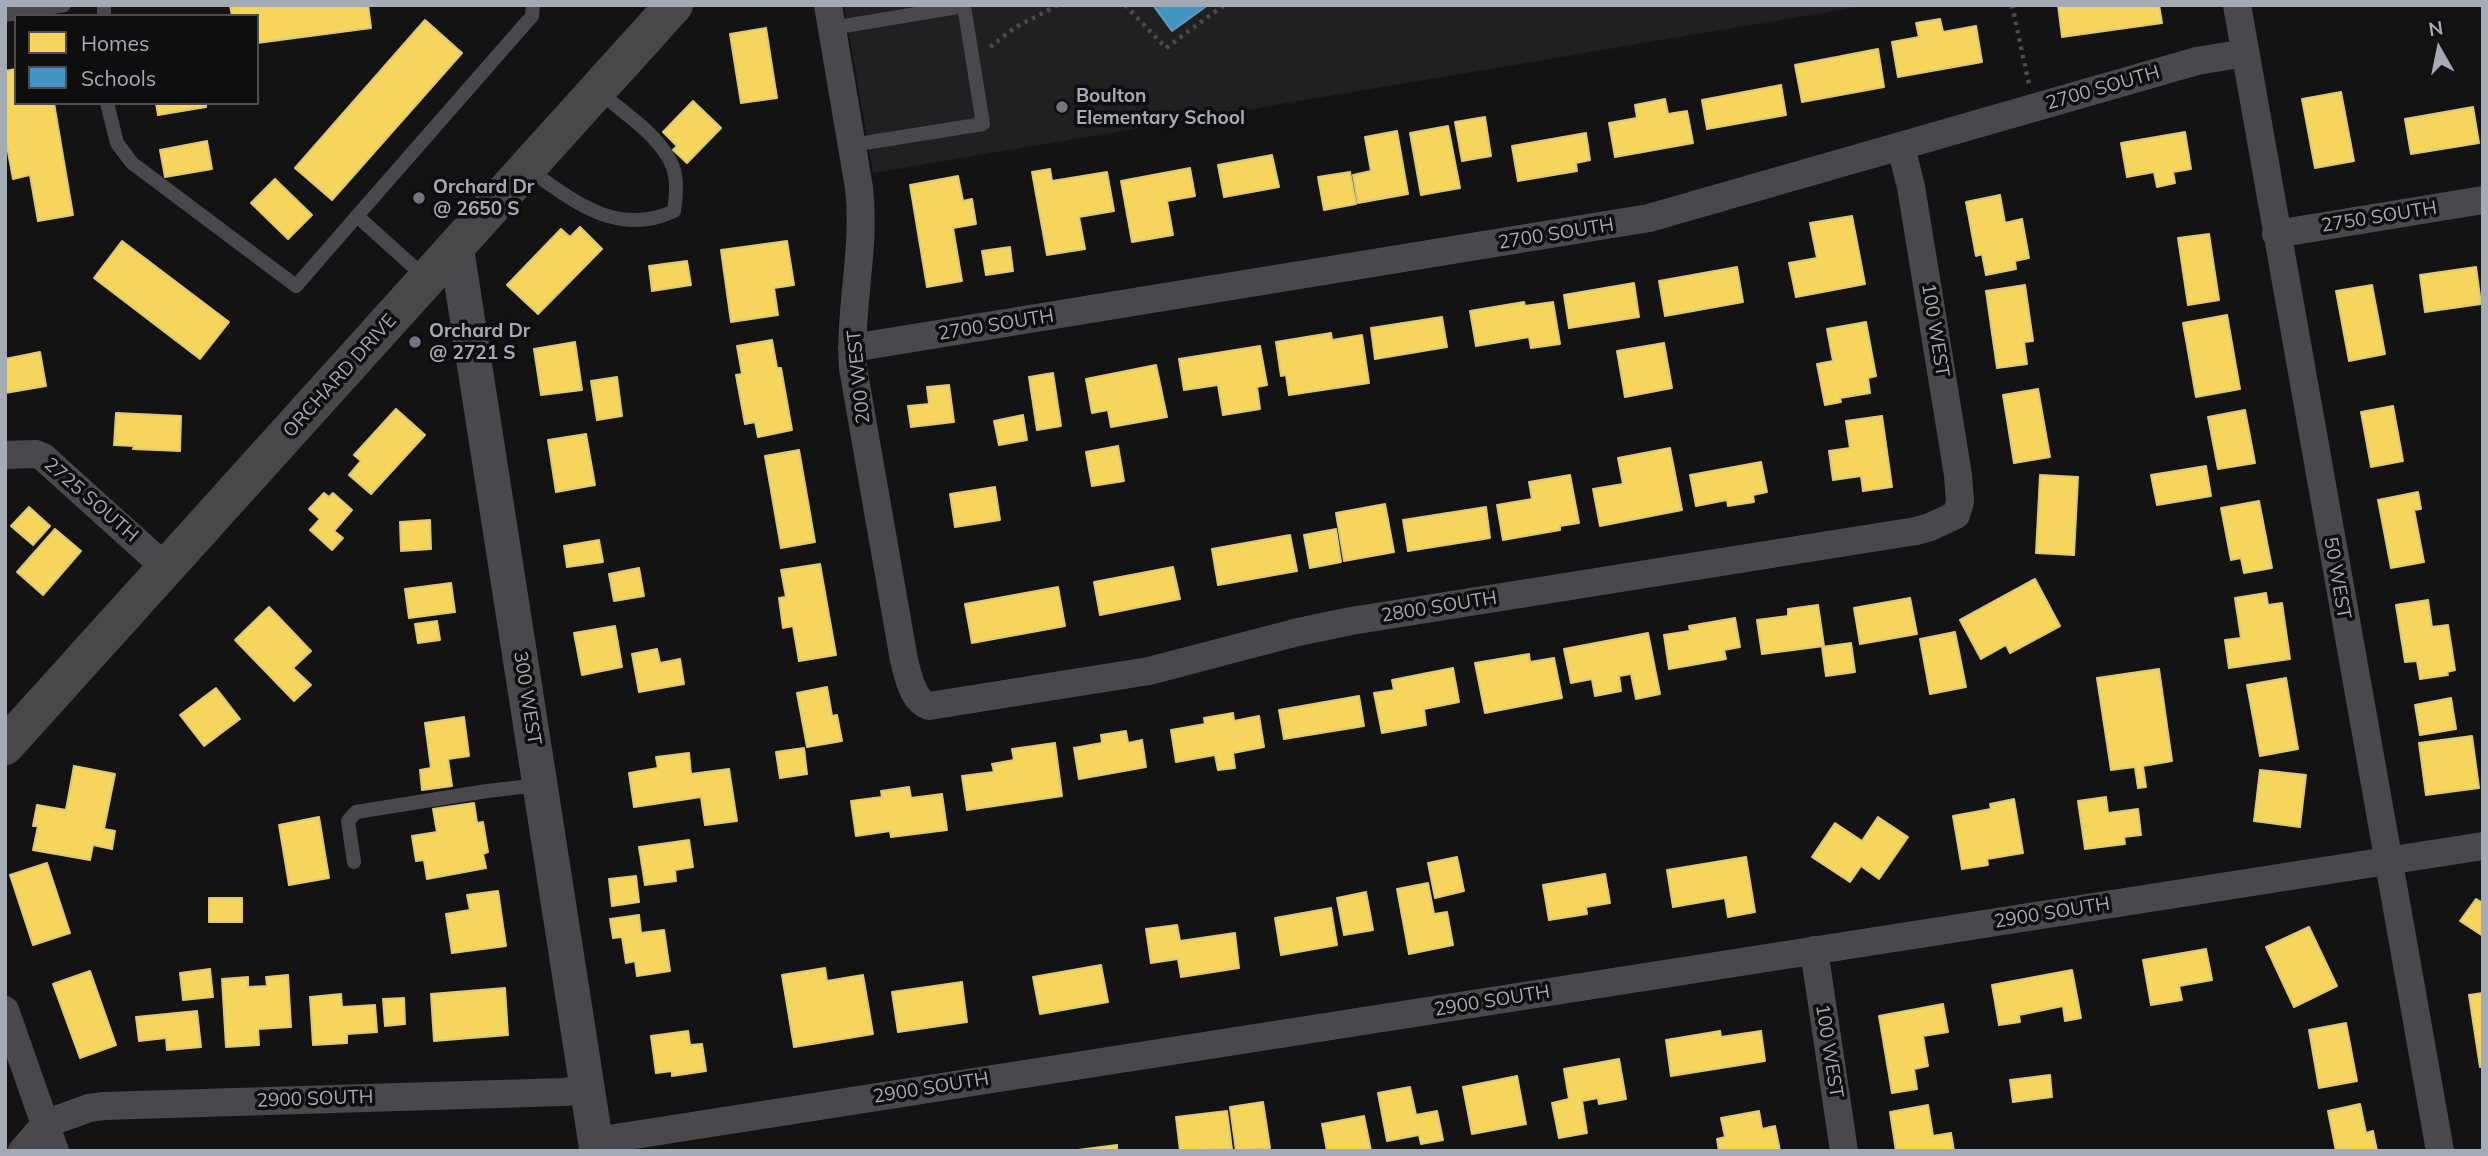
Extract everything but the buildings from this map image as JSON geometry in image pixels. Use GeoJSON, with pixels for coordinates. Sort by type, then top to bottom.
{"type":"FeatureCollection","features":[{"type":"Feature","properties":{"kind":"main road","name":"ORCHARD DRIVE"},"geometry":{"type":"LineString","coordinates":[[5,746],[674,5]]}},
{"type":"Feature","properties":{"kind":"street","name":"50 WEST"},"geometry":{"type":"LineString","coordinates":[[2237,5],[2440,1151]]}},
{"type":"Feature","properties":{"kind":"street","name":"200 WEST"},"geometry":{"type":"LineString","coordinates":[[830,16],[862,217],[852,348],[853,368],[904,660],[915,693],[922,703]]}},
{"type":"Feature","properties":{"kind":"street","name":"2700 SOUTH"},"geometry":{"type":"LineString","coordinates":[[852,348],[1649,218],[2197,61],[2245,53]]}},
{"type":"Feature","properties":{"kind":"street","name":"100 WEST"},"geometry":{"type":"LineString","coordinates":[[1901,147],[1911,187],[1958,475],[1959,502],[1956,514]]}},
{"type":"Feature","properties":{"kind":"street","name":"2750 SOUTH"},"geometry":{"type":"LineString","coordinates":[[2276,234],[2483,200]]}},
{"type":"Feature","properties":{"kind":"street","name":"300 WEST"},"geometry":{"type":"LineString","coordinates":[[456,246],[597,1146]]}},
{"type":"Feature","properties":{"kind":"street","name":"2725 SOUTH"},"geometry":{"type":"LineString","coordinates":[[5,455],[36,454],[43,457],[166,568]]}},
{"type":"Feature","properties":{"kind":"street","name":"2800 SOUTH"},"geometry":{"type":"LineString","coordinates":[[922,703],[938,706],[1149,671],[1311,629],[1916,531],[1937,525],[1956,514]]}},
{"type":"Feature","properties":{"kind":"street","name":"2900 SOUTH"},"geometry":{"type":"LineString","coordinates":[[597,1146],[1814,950],[2483,846]]}},
{"type":"Feature","properties":{"kind":"street","name":"100 WEST"},"geometry":{"type":"LineString","coordinates":[[1814,950],[1844,1151]]}},
{"type":"Feature","properties":{"kind":"street"},"geometry":{"type":"LineString","coordinates":[[5,1010],[55,1151]]}},
{"type":"Feature","properties":{"kind":"street","name":"2900 SOUTH"},"geometry":{"type":"LineString","coordinates":[[46,1124],[89,1108],[117,1104],[564,1092],[588,1089]]}},
{"type":"Feature","properties":{"kind":"street"},"geometry":{"type":"LineString","coordinates":[[22,1151],[46,1124]]}},
{"type":"Feature","properties":{"kind":"lane"},"geometry":{"type":"LineString","coordinates":[[5,15],[64,5]]}},
{"type":"Feature","properties":{"kind":"lane"},"geometry":{"type":"LineString","coordinates":[[108,105],[117,143],[132,163],[296,286],[532,16],[533,5]]}},
{"type":"Feature","properties":{"kind":"lane"},"geometry":{"type":"LineString","coordinates":[[830,16],[964,6],[970,40],[983,124],[852,145]]}},
{"type":"Feature","properties":{"kind":"lane"},"geometry":{"type":"LineString","coordinates":[[526,169],[576,203],[598,214],[631,220],[655,220],[674,211],[677,197],[673,168],[658,145],[597,90]]}},
{"type":"Feature","properties":{"kind":"lane"},"geometry":{"type":"LineString","coordinates":[[357,216],[427,279]]}},
{"type":"Feature","properties":{"kind":"lane"},"geometry":{"type":"LineString","coordinates":[[354,862],[348,821],[356,812],[540,785]]}},
{"type":"Feature","properties":{"kind":"path"},"geometry":{"type":"LineString","coordinates":[[988,49],[1014,28],[1058,5]]}},
{"type":"Feature","properties":{"kind":"path"},"geometry":{"type":"LineString","coordinates":[[1125,5],[1166,48],[1224,5]]}},
{"type":"Feature","properties":{"kind":"path"},"geometry":{"type":"LineString","coordinates":[[2012,5],[2029,85]]}},
{"type":"Feature","properties":{"kind":"shaded area","name":"Boulton Elementary School"},"geometry":{"type":"Polygon","coordinates":[[[844,5],[1869,5],[873,173],[844,5]]]}},
{"type":"Feature","properties":{"kind":"place","name":"Boulton Elementary School"},"geometry":{"type":"Point","coordinates":[1062,107]}},
{"type":"Feature","properties":{"kind":"place","name":"Orchard Dr @ 2650 S"},"geometry":{"type":"Point","coordinates":[419,198]}},
{"type":"Feature","properties":{"kind":"place","name":"Orchard Dr @ 2721 S"},"geometry":{"type":"Point","coordinates":[415,342]}}]}
